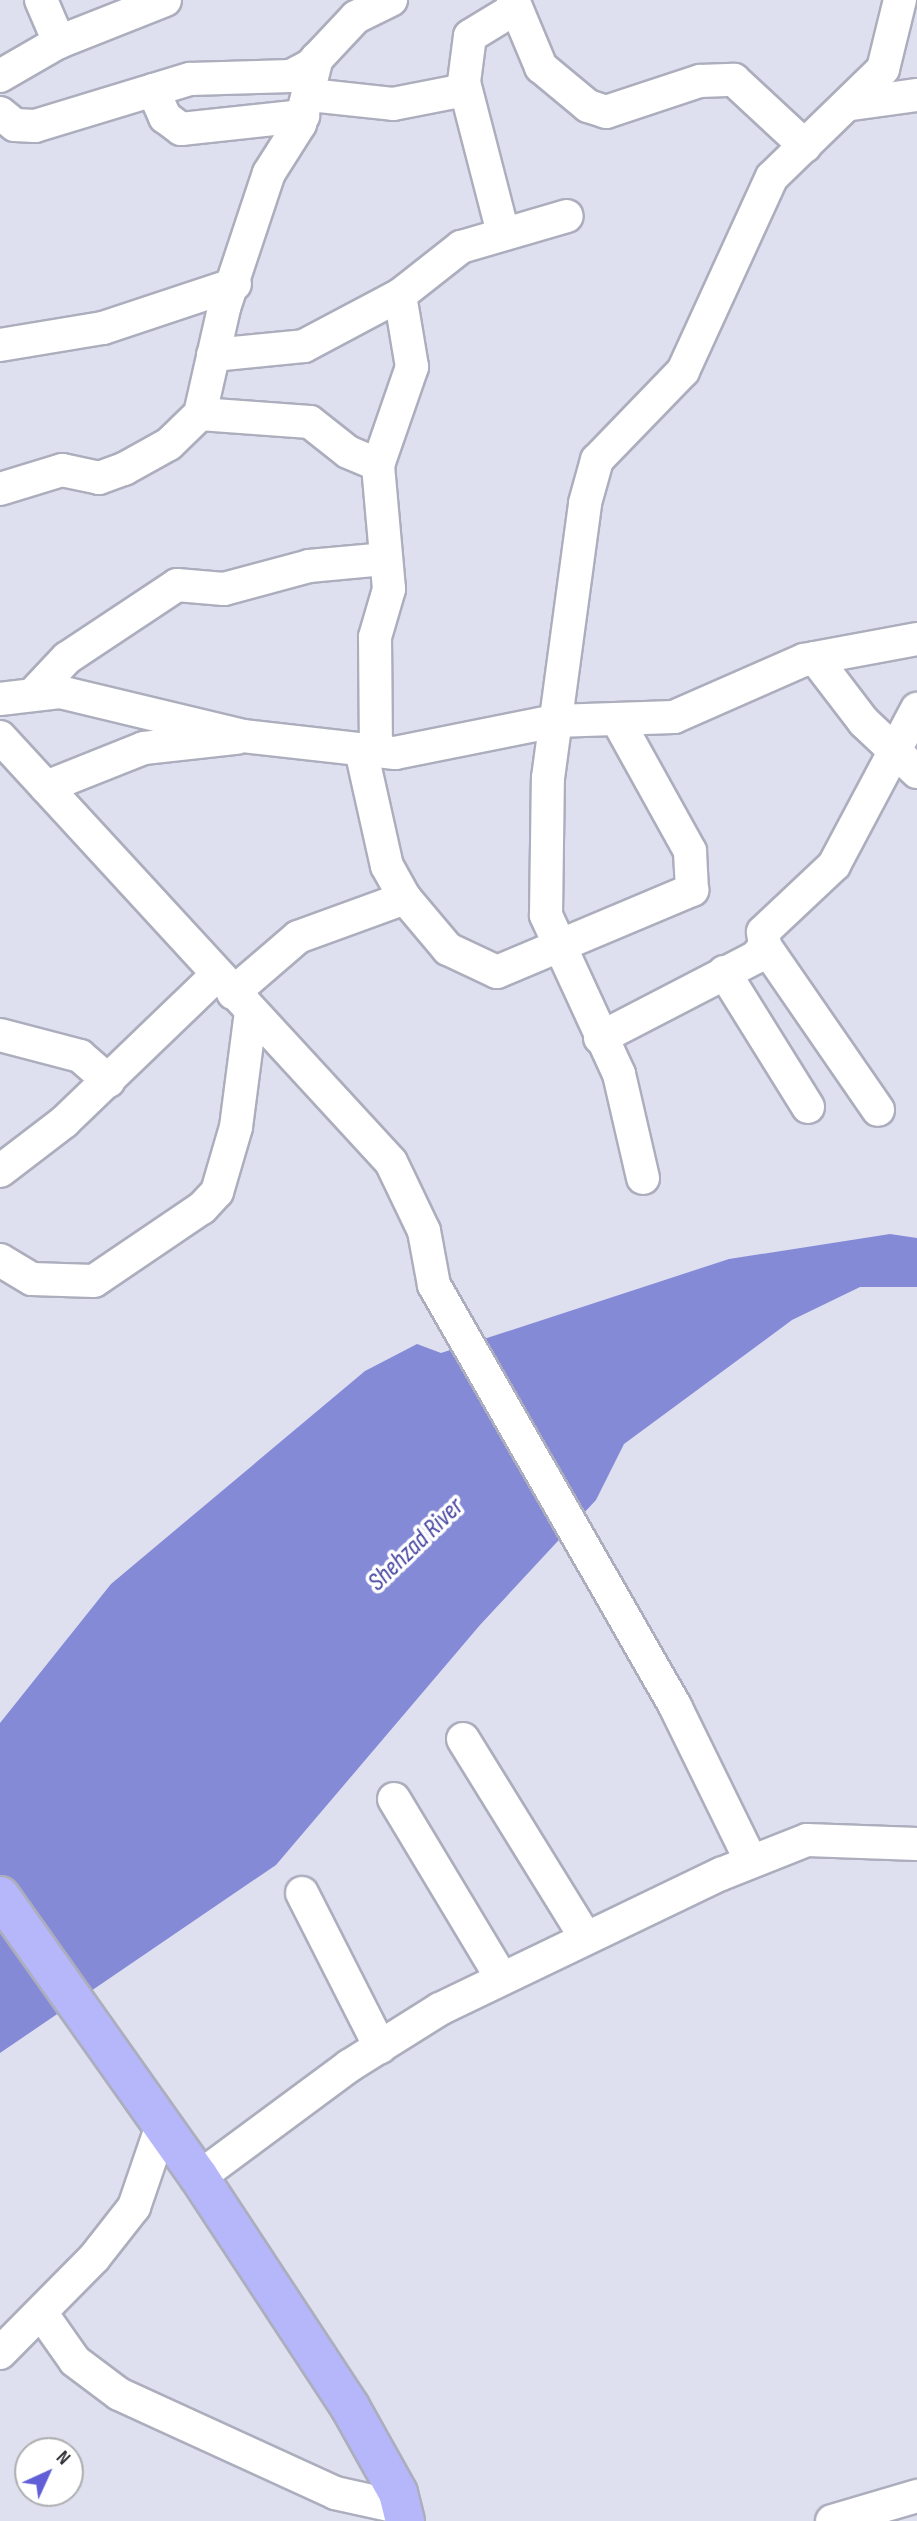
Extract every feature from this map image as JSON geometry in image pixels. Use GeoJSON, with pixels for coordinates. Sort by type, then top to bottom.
{"type":"FeatureCollection","features":[{"type":"Feature","properties":{"kind":"main road"},"geometry":{"type":"LineString","coordinates":[[0,1896],[161,2128],[200,2177],[350,2407],[404,2515]]}},
{"type":"Feature","properties":{"kind":"street"},"geometry":{"type":"LineString","coordinates":[[41,0],[60,42]]}},
{"type":"Feature","properties":{"kind":"street"},"geometry":{"type":"LineString","coordinates":[[0,76],[60,42],[165,0]]}},
{"type":"Feature","properties":{"kind":"street"},"geometry":{"type":"LineString","coordinates":[[0,113],[15,125],[35,126],[153,90],[222,74],[291,76],[317,58],[356,17],[391,0]]}},
{"type":"Feature","properties":{"kind":"street"},"geometry":{"type":"LineString","coordinates":[[643,1178],[633,1114],[560,948],[545,902],[555,721],[597,460],[683,370],[759,198],[805,146],[852,104],[883,69],[900,0]]}},
{"type":"Feature","properties":{"kind":"street"},"geometry":{"type":"LineString","coordinates":[[503,233],[465,90],[470,36],[515,4],[541,67],[588,106],[606,112],[700,81],[734,80],[805,146]]}},
{"type":"Feature","properties":{"kind":"street"},"geometry":{"type":"LineString","coordinates":[[0,489],[62,470],[99,478],[124,469],[169,444],[200,414],[213,355],[269,173],[307,105],[317,58]]}},
{"type":"Feature","properties":{"kind":"street"},"geometry":{"type":"LineString","coordinates":[[153,90],[164,117],[181,129],[307,105],[393,104],[465,90]]}},
{"type":"Feature","properties":{"kind":"street"},"geometry":{"type":"LineString","coordinates":[[852,104],[917,95]]}},
{"type":"Feature","properties":{"kind":"street"},"geometry":{"type":"LineString","coordinates":[[213,355],[304,346],[400,295],[461,247],[567,216]]}},
{"type":"Feature","properties":{"kind":"street"},"geometry":{"type":"LineString","coordinates":[[0,345],[103,328],[235,284]]}},
{"type":"Feature","properties":{"kind":"street"},"geometry":{"type":"LineString","coordinates":[[400,295],[412,367],[378,465],[387,612],[375,637],[369,750],[387,866],[405,898],[448,949],[497,972],[659,908],[695,883],[678,823],[618,721]]}},
{"type":"Feature","properties":{"kind":"street"},"geometry":{"type":"LineString","coordinates":[[200,414],[310,422],[348,452],[378,465]]}},
{"type":"Feature","properties":{"kind":"street"},"geometry":{"type":"LineString","coordinates":[[34,693],[67,658],[177,585],[224,589],[309,566],[384,559]]}},
{"type":"Feature","properties":{"kind":"street"},"geometry":{"type":"LineString","coordinates":[[0,699],[34,693],[117,701],[243,736],[369,750],[555,721],[674,718],[816,658],[917,640]]}},
{"type":"Feature","properties":{"kind":"street"},"geometry":{"type":"LineString","coordinates":[[816,658],[864,722],[907,761]]}},
{"type":"Feature","properties":{"kind":"street"},"geometry":{"type":"LineString","coordinates":[[878,1110],[765,946],[763,932],[834,865],[907,761],[917,709]]}},
{"type":"Feature","properties":{"kind":"street"},"geometry":{"type":"LineString","coordinates":[[46,787],[144,748],[243,736]]}},
{"type":"Feature","properties":{"kind":"street"},"geometry":{"type":"LineString","coordinates":[[0,737],[391,1162],[424,1231],[434,1285],[700,1751],[751,1861]]}},
{"type":"Feature","properties":{"kind":"street"},"geometry":{"type":"LineString","coordinates":[[0,1171],[109,1082],[234,993],[298,937],[405,898]]}},
{"type":"Feature","properties":{"kind":"street"},"geometry":{"type":"LineString","coordinates":[[600,1038],[724,972],[765,946]]}},
{"type":"Feature","properties":{"kind":"street"},"geometry":{"type":"LineString","coordinates":[[724,972],[808,1107]]}},
{"type":"Feature","properties":{"kind":"street"},"geometry":{"type":"LineString","coordinates":[[0,1260],[32,1279],[93,1281],[202,1208],[217,1192],[236,1127],[234,993]]}},
{"type":"Feature","properties":{"kind":"street"},"geometry":{"type":"LineString","coordinates":[[781,1061],[824,1032]]}},
{"type":"Feature","properties":{"kind":"street"},"geometry":{"type":"LineString","coordinates":[[0,1035],[80,1056],[109,1082]]}},
{"type":"Feature","properties":{"kind":"street"},"geometry":{"type":"LineString","coordinates":[[463,1739],[586,1938]]}},
{"type":"Feature","properties":{"kind":"street"},"geometry":{"type":"LineString","coordinates":[[394,1799],[501,1977]]}},
{"type":"Feature","properties":{"kind":"street"},"geometry":{"type":"LineString","coordinates":[[200,2177],[380,2047],[501,1977],[751,1861],[807,1840],[917,1844]]}},
{"type":"Feature","properties":{"kind":"street"},"geometry":{"type":"LineString","coordinates":[[302,1893],[380,2047]]}},
{"type":"Feature","properties":{"kind":"street"},"geometry":{"type":"LineString","coordinates":[[2,2348],[42,2314],[134,2207],[161,2128]]}},
{"type":"Feature","properties":{"kind":"street"},"geometry":{"type":"LineString","coordinates":[[42,2314],[75,2361],[119,2394],[335,2493],[404,2515]]}},
{"type":"Feature","properties":{"kind":"street"},"geometry":{"type":"LineString","coordinates":[[832,2521],[917,2497]]}},
{"type":"Feature","properties":{"kind":"water","name":"Shehzad River"},"geometry":{"type":"Polygon","coordinates":[[[890,1234],[917,1238],[917,1287],[860,1287],[792,1320],[624,1444],[596,1500],[480,1625],[276,1865],[0,2053],[0,1723],[111,1584],[365,1371],[417,1344],[441,1353],[729,1259],[890,1234]]]}}]}
